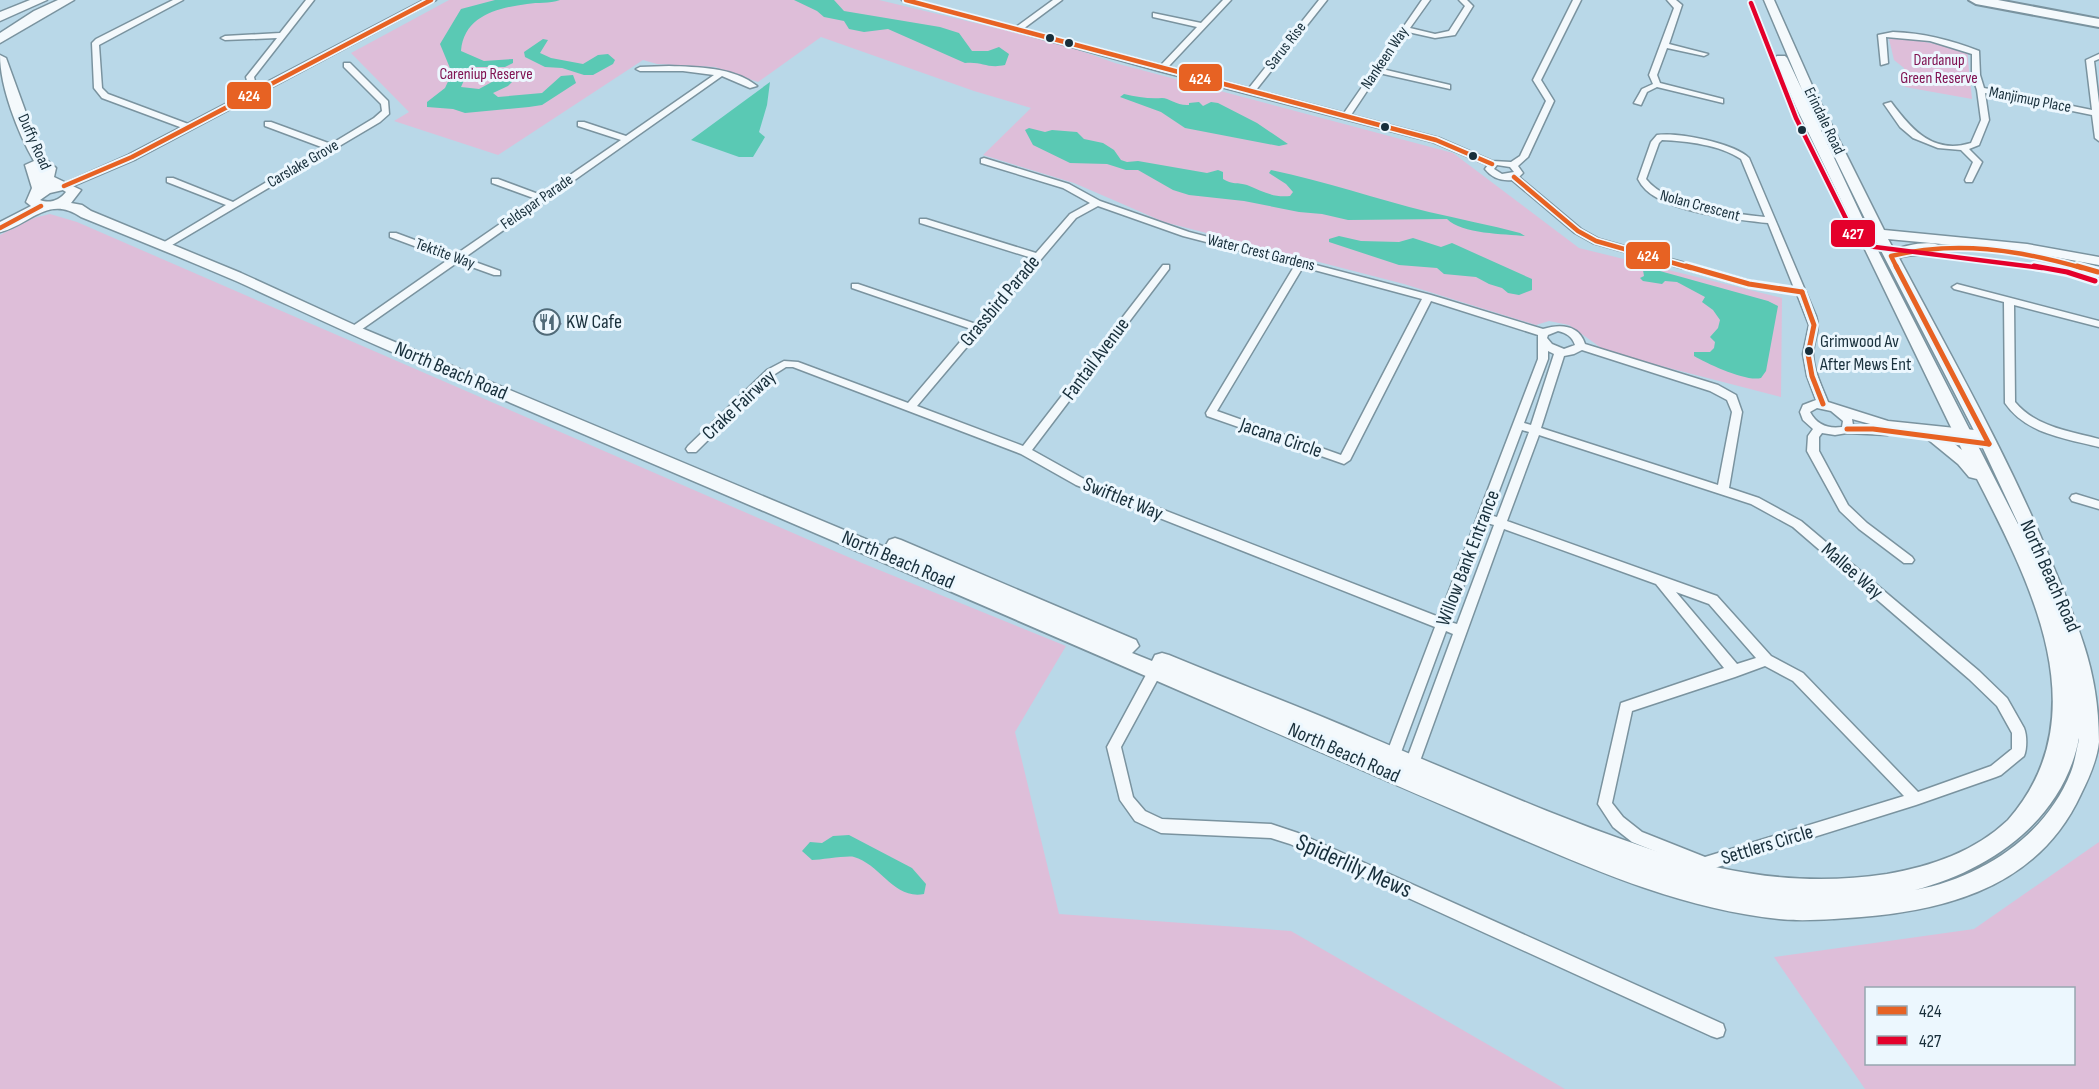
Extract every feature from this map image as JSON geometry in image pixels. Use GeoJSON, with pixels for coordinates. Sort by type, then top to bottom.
{"type":"FeatureCollection","features":[{"type":"Feature","properties":{"kind":"highway"},"geometry":{"type":"LineString","coordinates":[[2,16],[41,0]]}},
{"type":"Feature","properties":{"kind":"highway"},"geometry":{"type":"LineString","coordinates":[[0,27],[67,0]]}},
{"type":"Feature","properties":{"kind":"highway"},"geometry":{"type":"LineString","coordinates":[[0,39],[39,14],[67,0]]}},
{"type":"Feature","properties":{"kind":"highway"},"geometry":{"type":"LineString","coordinates":[[1976,0],[2099,23]]}},
{"type":"Feature","properties":{"kind":"highway"},"geometry":{"type":"LineString","coordinates":[[2038,0],[2099,13]]}},
{"type":"Feature","properties":{"kind":"main road","name":"Erindale Road"},"geometry":{"type":"LineString","coordinates":[[1759,0],[1804,114],[1872,236]]}},
{"type":"Feature","properties":{"kind":"main road","name":"Erindale Road"},"geometry":{"type":"LineString","coordinates":[[1769,0],[1809,92],[1859,191],[1872,236]]}},
{"type":"Feature","properties":{"kind":"main road","name":"Duffy Road"},"geometry":{"type":"LineString","coordinates":[[0,58],[32,146],[39,160],[49,168],[47,179],[54,196]]}},
{"type":"Feature","properties":{"kind":"main road","name":"Duffy Road"},"geometry":{"type":"LineString","coordinates":[[0,82],[39,188],[54,196]]}},
{"type":"Feature","properties":{"kind":"main road"},"geometry":{"type":"LineString","coordinates":[[1859,191],[1891,225],[1913,237]]}},
{"type":"Feature","properties":{"kind":"main road"},"geometry":{"type":"LineString","coordinates":[[0,222],[54,196]]}},
{"type":"Feature","properties":{"kind":"main road"},"geometry":{"type":"LineString","coordinates":[[0,228],[54,196]]}},
{"type":"Feature","properties":{"kind":"main road","name":"North Beach Road"},"geometry":{"type":"LineString","coordinates":[[54,196],[86,214],[169,243],[236,276],[358,326],[773,508],[1158,666],[1389,765],[1635,876],[1720,899],[1800,911],[1880,907],[1947,893],[2009,864],[2029,849],[2064,810],[2077,788],[2091,731],[2091,708],[2083,652],[2074,627],[1987,439],[1891,256],[1872,236]]}},
{"type":"Feature","properties":{"kind":"main road"},"geometry":{"type":"LineString","coordinates":[[1872,236],[1913,237],[2027,248],[2099,267]]}},
{"type":"Feature","properties":{"kind":"main road"},"geometry":{"type":"LineString","coordinates":[[1872,236],[2099,267]]}},
{"type":"Feature","properties":{"kind":"main road","name":"North Beach Road"},"geometry":{"type":"LineString","coordinates":[[1408,774],[1679,871],[1742,885],[1799,890],[1881,887],[1928,877],[1989,851],[2007,838],[2038,806],[2050,790],[2064,758],[2074,707],[2070,661],[2061,631],[1963,437],[1872,236]]}},
{"type":"Feature","properties":{"kind":"main road"},"geometry":{"type":"LineString","coordinates":[[1891,256],[1906,250],[1953,248]]}},
{"type":"Feature","properties":{"kind":"main road"},"geometry":{"type":"LineString","coordinates":[[1933,437],[1964,460],[1991,490]]}},
{"type":"Feature","properties":{"kind":"street"},"geometry":{"type":"LineString","coordinates":[[179,0],[95,45],[98,88],[105,96],[188,127]]}},
{"type":"Feature","properties":{"kind":"street"},"geometry":{"type":"LineString","coordinates":[[259,89],[252,86],[250,77],[310,0]]}},
{"type":"Feature","properties":{"kind":"street"},"geometry":{"type":"LineString","coordinates":[[54,196],[431,0]]}},
{"type":"Feature","properties":{"kind":"street"},"geometry":{"type":"LineString","coordinates":[[906,0],[1019,28],[1162,69],[1445,143],[1492,164],[1504,162],[1513,165],[1519,173],[1514,177],[1504,178],[1489,169],[1492,164]]}},
{"type":"Feature","properties":{"kind":"street"},"geometry":{"type":"LineString","coordinates":[[1019,28],[1058,0]]}},
{"type":"Feature","properties":{"kind":"street"},"geometry":{"type":"LineString","coordinates":[[1162,69],[1227,0]]}},
{"type":"Feature","properties":{"kind":"street","name":"Sarus Rise"},"geometry":{"type":"LineString","coordinates":[[1250,92],[1323,0]]}},
{"type":"Feature","properties":{"kind":"street","name":"Nankeen Way"},"geometry":{"type":"LineString","coordinates":[[1346,117],[1426,0]]}},
{"type":"Feature","properties":{"kind":"street"},"geometry":{"type":"LineString","coordinates":[[1405,29],[1435,36],[1452,33],[1469,6],[1463,0]]}},
{"type":"Feature","properties":{"kind":"street"},"geometry":{"type":"LineString","coordinates":[[1513,165],[1524,157],[1550,101],[1537,81],[1577,0]]}},
{"type":"Feature","properties":{"kind":"street"},"geometry":{"type":"LineString","coordinates":[[1657,85],[1653,75],[1679,7],[1671,0]]}},
{"type":"Feature","properties":{"kind":"street"},"geometry":{"type":"LineString","coordinates":[[1156,15],[1202,26]]}},
{"type":"Feature","properties":{"kind":"street"},"geometry":{"type":"LineString","coordinates":[[1884,63],[1882,35],[1897,33],[1962,46],[1976,53],[1976,75],[1981,90]]}},
{"type":"Feature","properties":{"kind":"street"},"geometry":{"type":"LineString","coordinates":[[225,38],[283,35]]}},
{"type":"Feature","properties":{"kind":"street"},"geometry":{"type":"LineString","coordinates":[[1665,45],[1704,54]]}},
{"type":"Feature","properties":{"kind":"street"},"geometry":{"type":"LineString","coordinates":[[2098,56],[2090,60],[2099,138]]}},
{"type":"Feature","properties":{"kind":"street","name":"Carslake Grove"},"geometry":{"type":"LineString","coordinates":[[169,243],[377,120],[386,112],[385,103],[347,65]]}},
{"type":"Feature","properties":{"kind":"street"},"geometry":{"type":"LineString","coordinates":[[640,69],[704,70],[753,86]]}},
{"type":"Feature","properties":{"kind":"street"},"geometry":{"type":"LineString","coordinates":[[1377,70],[1447,87]]}},
{"type":"Feature","properties":{"kind":"street","name":"Feldspar Parade"},"geometry":{"type":"LineString","coordinates":[[358,326],[720,74]]}},
{"type":"Feature","properties":{"kind":"street"},"geometry":{"type":"LineString","coordinates":[[1638,103],[1646,87],[1657,85],[1720,101]]}},
{"type":"Feature","properties":{"kind":"street","name":"Manjimup Place"},"geometry":{"type":"LineString","coordinates":[[1965,150],[1975,145],[1985,120],[1981,90],[2096,113]]}},
{"type":"Feature","properties":{"kind":"street"},"geometry":{"type":"LineString","coordinates":[[1888,104],[1909,132],[1934,145],[1965,150],[1978,162],[1968,180]]}},
{"type":"Feature","properties":{"kind":"street"},"geometry":{"type":"LineString","coordinates":[[268,124],[331,147]]}},
{"type":"Feature","properties":{"kind":"street"},"geometry":{"type":"LineString","coordinates":[[580,124],[627,139]]}},
{"type":"Feature","properties":{"kind":"street","name":"Nolan Crescent"},"geometry":{"type":"LineString","coordinates":[[1667,136],[1736,152],[1745,158],[1772,221],[1738,217],[1664,199],[1649,190],[1642,179],[1655,142],[1660,137],[1667,136]]}},
{"type":"Feature","properties":{"kind":"street","name":"Water Crest Gardens"},"geometry":{"type":"LineString","coordinates":[[984,161],[1066,186],[1097,203],[1186,234],[1428,297],[1543,338]]}},
{"type":"Feature","properties":{"kind":"street"},"geometry":{"type":"LineString","coordinates":[[1514,177],[1578,231],[1596,241],[1749,284],[1802,292]]}},
{"type":"Feature","properties":{"kind":"street"},"geometry":{"type":"LineString","coordinates":[[170,180],[233,205]]}},
{"type":"Feature","properties":{"kind":"street"},"geometry":{"type":"LineString","coordinates":[[495,181],[542,198]]}},
{"type":"Feature","properties":{"kind":"street","name":"Grassbird Parade"},"geometry":{"type":"LineString","coordinates":[[910,408],[1073,216],[1097,203]]}},
{"type":"Feature","properties":{"kind":"street"},"geometry":{"type":"LineString","coordinates":[[923,221],[1038,257]]}},
{"type":"Feature","properties":{"kind":"street"},"geometry":{"type":"LineString","coordinates":[[1772,221],[1814,325],[1808,354],[1812,376],[1822,404]]}},
{"type":"Feature","properties":{"kind":"street","name":"Tektite Way"},"geometry":{"type":"LineString","coordinates":[[393,235],[497,273]]}},
{"type":"Feature","properties":{"kind":"street","name":"Jacana Circle"},"geometry":{"type":"LineString","coordinates":[[1301,263],[1211,413],[1344,460],[1428,297]]}},
{"type":"Feature","properties":{"kind":"street","name":"Fantail Avenue"},"geometry":{"type":"LineString","coordinates":[[1025,451],[1166,267]]}},
{"type":"Feature","properties":{"kind":"street"},"geometry":{"type":"LineString","coordinates":[[855,286],[977,328]]}},
{"type":"Feature","properties":{"kind":"street"},"geometry":{"type":"LineString","coordinates":[[1957,287],[2099,324]]}},
{"type":"Feature","properties":{"kind":"street"},"geometry":{"type":"LineString","coordinates":[[2008,301],[2010,402],[2015,411],[2034,424],[2099,443]]}},
{"type":"Feature","properties":{"kind":"street"},"geometry":{"type":"LineString","coordinates":[[1580,346],[1573,352],[1560,352],[1543,338],[1551,329],[1563,329],[1575,334],[1580,346],[1714,388],[1732,398],[1737,412],[1723,490]]}},
{"type":"Feature","properties":{"kind":"street","name":"Willow Bank Entrance"},"geometry":{"type":"LineString","coordinates":[[1389,765],[1543,359],[1543,338]]}},
{"type":"Feature","properties":{"kind":"street","name":"Willow Bank Entrance"},"geometry":{"type":"LineString","coordinates":[[1408,774],[1535,430],[1560,352]]}},
{"type":"Feature","properties":{"kind":"street","name":"Swiftlet Way"},"geometry":{"type":"LineString","coordinates":[[788,363],[1025,451],[1080,482],[1460,631]]}},
{"type":"Feature","properties":{"kind":"street","name":"Crake Fairway"},"geometry":{"type":"LineString","coordinates":[[692,449],[771,372],[788,363]]}},
{"type":"Feature","properties":{"kind":"street"},"geometry":{"type":"LineString","coordinates":[[1963,437],[1933,437],[1873,429],[1846,429],[1832,432],[1820,428],[1809,420],[1805,412],[1810,405],[1822,404],[1888,425],[1987,439]]}},
{"type":"Feature","properties":{"kind":"street"},"geometry":{"type":"LineString","coordinates":[[1842,412],[1848,421],[1846,429]]}},
{"type":"Feature","properties":{"kind":"street","name":"Mallee Way"},"geometry":{"type":"LineString","coordinates":[[1519,425],[1755,501],[1797,524],[1965,667],[2002,702],[2019,732],[2019,752],[1996,771],[1916,799]]}},
{"type":"Feature","properties":{"kind":"street"},"geometry":{"type":"LineString","coordinates":[[1820,428],[1814,436],[1814,452],[1844,508],[1863,526],[1908,560]]}},
{"type":"Feature","properties":{"kind":"street"},"geometry":{"type":"LineString","coordinates":[[2076,498],[2099,505]]}},
{"type":"Feature","properties":{"kind":"street"},"geometry":{"type":"LineString","coordinates":[[1484,517],[1713,600],[1766,660],[1798,677],[1916,799]]}},
{"type":"Feature","properties":{"kind":"street"},"geometry":{"type":"LineString","coordinates":[[1659,580],[1735,672]]}},
{"type":"Feature","properties":{"kind":"street","name":"Settlers Circle"},"geometry":{"type":"LineString","coordinates":[[1766,660],[1626,707],[1605,804],[1618,822],[1637,837],[1705,864],[1916,799]]}},
{"type":"Feature","properties":{"kind":"street","name":"Spiderlily Mews"},"geometry":{"type":"LineString","coordinates":[[1158,666],[1114,747],[1127,800],[1140,816],[1161,826],[1271,831],[1293,838],[1717,1030]]}},
{"type":"Feature","properties":{"kind":"green space","name":"Careniup Reserve"},"geometry":{"type":"Polygon","coordinates":[[[449,0],[879,0],[1055,42],[1115,63],[1453,153],[1579,248],[1782,298],[1781,397],[1607,352],[1569,325],[1549,321],[1536,325],[1404,284],[1164,222],[1074,183],[983,155],[1031,108],[974,91],[821,37],[758,82],[715,67],[657,64],[643,60],[498,155],[394,121],[409,112],[351,53],[449,0]]]}},
{"type":"Feature","properties":{"kind":"green space","name":"Dardanup Green Reserve"},"geometry":{"type":"Polygon","coordinates":[[[1899,37],[1967,50],[1972,99],[1905,87],[1904,68],[1894,60],[1889,39],[1899,37]]]}},
{"type":"Feature","properties":{"kind":"green space"},"geometry":{"type":"Polygon","coordinates":[[[50,214],[77,222],[862,563],[1066,646],[1015,732],[1059,914],[1291,931],[1565,1089],[0,1089],[0,235],[34,218],[50,214]]]}},
{"type":"Feature","properties":{"kind":"green space"},"geometry":{"type":"Polygon","coordinates":[[[2099,842],[2099,1089],[1865,1089],[1774,957],[1974,929],[2099,842]]]}},
{"type":"Feature","properties":{"kind":"shaded area"},"geometry":{"type":"Polygon","coordinates":[[[495,0],[560,0],[504,8],[475,22],[463,39],[461,51],[484,61],[513,59],[513,63],[505,67],[470,67],[461,87],[479,89],[503,76],[516,78],[508,86],[493,93],[498,97],[542,93],[561,76],[573,75],[576,83],[542,105],[465,113],[453,109],[427,107],[427,102],[445,88],[452,73],[440,44],[461,9],[495,0]]]}},
{"type":"Feature","properties":{"kind":"shaded area"},"geometry":{"type":"Polygon","coordinates":[[[794,0],[834,0],[844,11],[940,27],[959,33],[972,51],[988,51],[999,47],[1009,54],[1005,65],[965,63],[888,29],[864,32],[849,29],[844,21],[824,17],[794,0]]]}},
{"type":"Feature","properties":{"kind":"shaded area"},"geometry":{"type":"Polygon","coordinates":[[[543,39],[548,40],[540,53],[551,58],[583,64],[598,55],[608,54],[615,60],[613,64],[593,75],[584,75],[562,68],[545,67],[525,57],[524,52],[543,39]]]}},
{"type":"Feature","properties":{"kind":"shaded area"},"geometry":{"type":"Polygon","coordinates":[[[770,82],[767,105],[759,132],[765,137],[753,157],[739,157],[691,140],[770,82]]]}},
{"type":"Feature","properties":{"kind":"shaded area"},"geometry":{"type":"Polygon","coordinates":[[[1124,94],[1143,98],[1165,98],[1185,105],[1199,102],[1203,106],[1211,102],[1218,103],[1257,123],[1288,144],[1279,146],[1185,128],[1161,112],[1120,97],[1124,94]]]}},
{"type":"Feature","properties":{"kind":"shaded area"},"geometry":{"type":"Polygon","coordinates":[[[1029,128],[1045,132],[1052,130],[1077,132],[1084,139],[1103,143],[1114,150],[1121,160],[1127,162],[1138,161],[1207,173],[1218,170],[1223,172],[1223,179],[1226,181],[1247,185],[1273,195],[1290,196],[1293,192],[1286,184],[1269,173],[1271,170],[1525,236],[1495,234],[1463,228],[1447,219],[1348,220],[1244,201],[1189,195],[1173,190],[1138,170],[1126,170],[1107,164],[1070,163],[1033,145],[1025,130],[1029,128]]]}},
{"type":"Feature","properties":{"kind":"shaded area"},"geometry":{"type":"Polygon","coordinates":[[[1339,236],[1361,241],[1399,242],[1413,238],[1441,247],[1452,243],[1532,279],[1532,290],[1519,295],[1508,293],[1476,277],[1444,274],[1437,268],[1399,265],[1329,242],[1329,239],[1339,236]]]}},
{"type":"Feature","properties":{"kind":"shaded area"},"geometry":{"type":"Polygon","coordinates":[[[1631,263],[1768,301],[1778,306],[1766,371],[1761,378],[1754,379],[1737,375],[1694,356],[1694,352],[1710,352],[1714,348],[1715,342],[1710,337],[1718,328],[1720,320],[1713,310],[1702,302],[1705,297],[1677,282],[1665,281],[1662,284],[1643,281],[1640,278],[1644,276],[1643,270],[1626,265],[1631,263]]]}},
{"type":"Feature","properties":{"kind":"shaded area"},"geometry":{"type":"Polygon","coordinates":[[[849,835],[912,868],[926,884],[924,894],[904,892],[872,867],[854,857],[812,860],[802,851],[810,842],[822,843],[833,836],[849,835]]]}},
{"type":"Feature","properties":{"kind":"building","name":"KW Cafe"},"geometry":{"type":"Polygon","coordinates":[[[551,313],[562,324],[544,333],[532,321],[551,313]]]}},
{"type":"Feature","properties":{"kind":"transit line","name":"424"},"geometry":{"type":"LineString","coordinates":[[64,186],[132,157],[431,0]]}},
{"type":"Feature","properties":{"kind":"transit line","name":"424"},"geometry":{"type":"LineString","coordinates":[[906,0],[1436,140],[1492,164]]}},
{"type":"Feature","properties":{"kind":"transit line","name":"427"},"geometry":{"type":"LineString","coordinates":[[1751,3],[1796,118],[1859,245],[2010,262],[2067,272],[2095,281]]}},
{"type":"Feature","properties":{"kind":"transit line","name":"424"},"geometry":{"type":"LineString","coordinates":[[1514,177],[1578,231],[1596,241],[1749,284],[1802,292]]}},
{"type":"Feature","properties":{"kind":"transit line","name":"424"},"geometry":{"type":"LineString","coordinates":[[0,228],[41,206]]}},
{"type":"Feature","properties":{"kind":"transit line","name":"424"},"geometry":{"type":"LineString","coordinates":[[1989,444],[1891,256],[1942,247],[1995,249],[2022,253],[2098,272]]}},
{"type":"Feature","properties":{"kind":"transit line","name":"424"},"geometry":{"type":"LineString","coordinates":[[1802,292],[1814,325],[1808,354],[1812,376],[1823,404]]}},
{"type":"Feature","properties":{"kind":"transit line","name":"424"},"geometry":{"type":"LineString","coordinates":[[1847,429],[1873,429],[1989,444]]}},
{"type":"Feature","properties":{"kind":"place","name":"KW Cafe"},"geometry":{"type":"Point","coordinates":[547,322]}},
{"type":"Feature","properties":{"kind":"place","name":"Grimwood Av After Mews Ent"},"geometry":{"type":"Point","coordinates":[1809,351]}}]}
